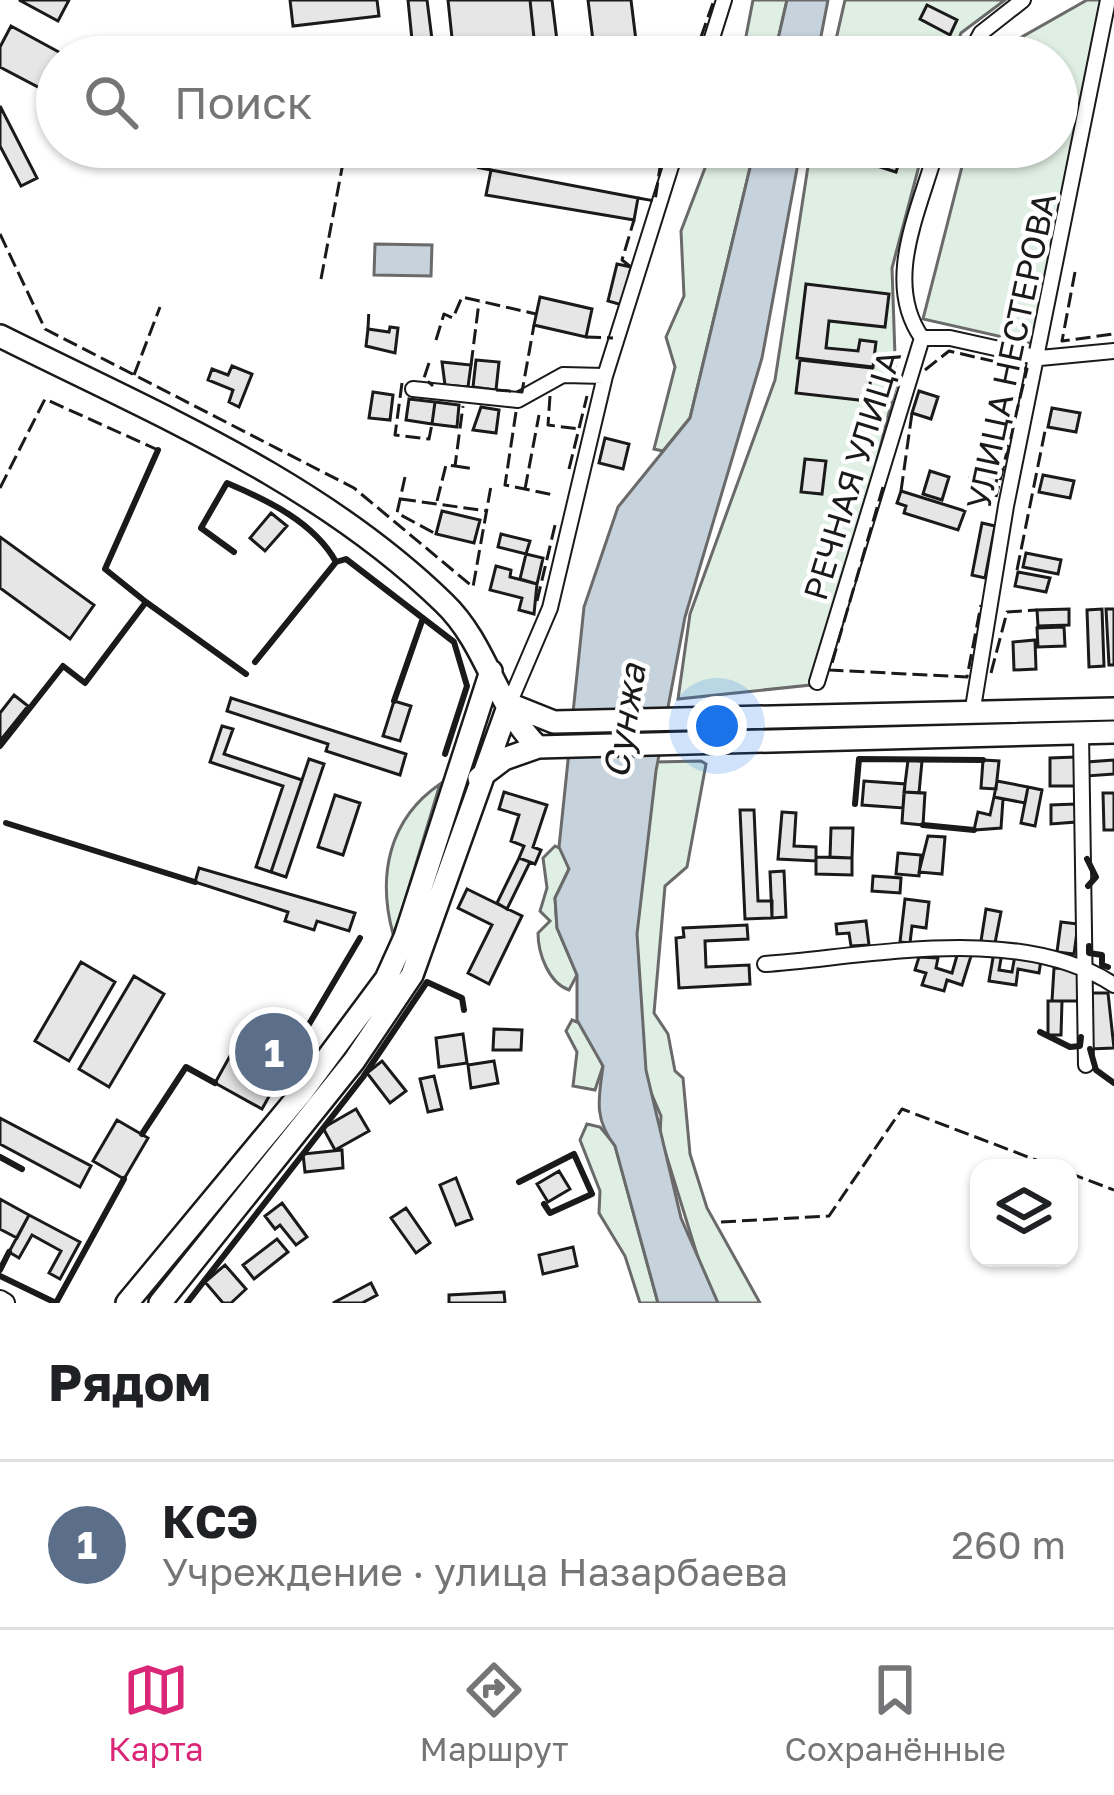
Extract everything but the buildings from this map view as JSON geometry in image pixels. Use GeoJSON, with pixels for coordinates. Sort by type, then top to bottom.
{"type":"FeatureCollection","features":[{"type":"Feature","properties":{"kind":"main road"},"geometry":{"type":"LineString","coordinates":[[0,320],[22,347]]}},
{"type":"Feature","properties":{"kind":"main road"},"geometry":{"type":"LineString","coordinates":[[0,336],[282,480],[356,527],[460,619],[509,704],[548,748]]}},
{"type":"Feature","properties":{"kind":"main road"},"geometry":{"type":"LineString","coordinates":[[127,1303],[302,1092],[386,979],[405,937],[491,671]]}},
{"type":"Feature","properties":{"kind":"main road"},"geometry":{"type":"LineString","coordinates":[[509,704],[554,722],[1114,709]]}},
{"type":"Feature","properties":{"kind":"main road"},"geometry":{"type":"LineString","coordinates":[[466,744],[509,704]]}},
{"type":"Feature","properties":{"kind":"main road"},"geometry":{"type":"LineString","coordinates":[[160,1303],[394,1005],[425,945],[478,779],[509,704]]}},
{"type":"Feature","properties":{"kind":"main road"},"geometry":{"type":"LineString","coordinates":[[478,779],[504,759],[548,748],[1114,732]]}},
{"type":"Feature","properties":{"kind":"street"},"geometry":{"type":"LineString","coordinates":[[713,36],[724,0]]}},
{"type":"Feature","properties":{"kind":"street"},"geometry":{"type":"LineString","coordinates":[[980,36],[1023,0]]}},
{"type":"Feature","properties":{"kind":"street","name":"УЛИЦА НЕСТЕРОВА"},"geometry":{"type":"LineString","coordinates":[[1078,158],[1108,0]]}},
{"type":"Feature","properties":{"kind":"street"},"geometry":{"type":"LineString","coordinates":[[509,704],[550,608],[605,376],[669,168]]}},
{"type":"Feature","properties":{"kind":"street","name":"РЕЧНАЯ УЛИЦА"},"geometry":{"type":"LineString","coordinates":[[818,682],[922,338],[904,313],[900,279],[931,168]]}},
{"type":"Feature","properties":{"kind":"street","name":"УЛИЦА НЕСТЕРОВА"},"geometry":{"type":"LineString","coordinates":[[972,714],[1006,506],[1076,168]]}},
{"type":"Feature","properties":{"kind":"street"},"geometry":{"type":"LineString","coordinates":[[922,338],[950,338],[1040,358],[1114,351]]}},
{"type":"Feature","properties":{"kind":"street"},"geometry":{"type":"LineString","coordinates":[[413,389],[518,400],[563,374],[605,376]]}},
{"type":"Feature","properties":{"kind":"street"},"geometry":{"type":"LineString","coordinates":[[1081,733],[1086,1065]]}},
{"type":"Feature","properties":{"kind":"street"},"geometry":{"type":"LineString","coordinates":[[765,964],[992,948],[1084,964],[1114,985]]}},
{"type":"Feature","properties":{"kind":"green space"},"geometry":{"type":"Polygon","coordinates":[[[753,0],[787,0],[779,36],[746,36],[753,0]]]}},
{"type":"Feature","properties":{"kind":"green space"},"geometry":{"type":"Polygon","coordinates":[[[845,0],[1005,0],[960,36],[837,36],[845,0]]]}},
{"type":"Feature","properties":{"kind":"green space"},"geometry":{"type":"Polygon","coordinates":[[[1087,0],[1107,0],[1078,145],[1078,36],[1024,36],[1087,0]]]}},
{"type":"Feature","properties":{"kind":"green space"},"geometry":{"type":"Polygon","coordinates":[[[705,168],[750,168],[690,418],[663,451],[654,449],[675,367],[666,337],[684,296],[681,231],[705,168]]]}},
{"type":"Feature","properties":{"kind":"green space"},"geometry":{"type":"Polygon","coordinates":[[[808,168],[918,168],[892,268],[896,385],[820,684],[678,699],[690,614],[775,380],[808,168]]]}},
{"type":"Feature","properties":{"kind":"green space"},"geometry":{"type":"Polygon","coordinates":[[[962,168],[1073,168],[1038,345],[923,319],[962,168]]]}},
{"type":"Feature","properties":{"kind":"green space"},"geometry":{"type":"Polygon","coordinates":[[[655,762],[706,764],[687,867],[665,886],[654,1013],[668,1034],[675,1071],[683,1078],[690,1154],[707,1208],[760,1303],[712,1303],[660,1135],[661,1116],[640,1067],[630,958],[655,762]]]}},
{"type":"Feature","properties":{"kind":"green space"},"geometry":{"type":"Polygon","coordinates":[[[440,784],[393,934],[386,891],[391,850],[409,814],[440,784]]]}},
{"type":"Feature","properties":{"kind":"green space"},"geometry":{"type":"Polygon","coordinates":[[[555,846],[563,850],[569,869],[555,898],[557,928],[577,975],[569,990],[550,974],[538,933],[550,921],[540,911],[547,888],[543,858],[555,846]]]}},
{"type":"Feature","properties":{"kind":"green space"},"geometry":{"type":"Polygon","coordinates":[[[572,1020],[582,1024],[603,1066],[595,1090],[573,1086],[577,1052],[566,1031],[572,1020]]]}},
{"type":"Feature","properties":{"kind":"green space"},"geometry":{"type":"Polygon","coordinates":[[[587,1124],[600,1127],[615,1145],[658,1303],[640,1303],[625,1256],[599,1213],[600,1191],[580,1140],[587,1124]]]}},
{"type":"Feature","properties":{"kind":"water"},"geometry":{"type":"Polygon","coordinates":[[[787,0],[828,0],[821,36],[779,36],[787,0]]]}},
{"type":"Feature","properties":{"kind":"water","name":"Сунжа"},"geometry":{"type":"Polygon","coordinates":[[[750,168],[797,168],[762,358],[685,617],[656,771],[637,934],[646,1070],[681,1218],[718,1303],[658,1303],[615,1146],[600,1117],[603,1066],[577,1020],[577,975],[557,928],[555,898],[569,869],[559,847],[584,607],[618,507],[690,418],[750,168]]]}},
{"type":"Feature","properties":{"kind":"water"},"geometry":{"type":"Polygon","coordinates":[[[375,244],[432,245],[431,276],[374,275],[375,244]]]}},
{"type":"Feature","properties":{"kind":"fence"},"geometry":{"type":"LineString","coordinates":[[701,36],[714,0]]}},
{"type":"Feature","properties":{"kind":"fence"},"geometry":{"type":"LineString","coordinates":[[321,279],[342,168]]}},
{"type":"Feature","properties":{"kind":"fence"},"geometry":{"type":"LineString","coordinates":[[481,168],[491,170]]}},
{"type":"Feature","properties":{"kind":"fence"},"geometry":{"type":"LineString","coordinates":[[638,198],[655,201],[660,168]]}},
{"type":"Feature","properties":{"kind":"fence"},"geometry":{"type":"LineString","coordinates":[[631,267],[622,260],[634,220]]}},
{"type":"Feature","properties":{"kind":"fence"},"geometry":{"type":"LineString","coordinates":[[0,234],[45,329],[354,488],[473,587],[491,486]]}},
{"type":"Feature","properties":{"kind":"fence"},"geometry":{"type":"LineString","coordinates":[[1075,272],[1062,341],[1114,334]]}},
{"type":"Feature","properties":{"kind":"fence"},"geometry":{"type":"LineString","coordinates":[[436,340],[444,314],[453,318],[462,297],[536,314]]}},
{"type":"Feature","properties":{"kind":"fence"},"geometry":{"type":"LineString","coordinates":[[471,365],[479,302]]}},
{"type":"Feature","properties":{"kind":"fence"},"geometry":{"type":"LineString","coordinates":[[134,375],[160,307]]}},
{"type":"Feature","properties":{"kind":"fence"},"geometry":{"type":"LineString","coordinates":[[368,329],[369,308]]}},
{"type":"Feature","properties":{"kind":"fence"},"geometry":{"type":"LineString","coordinates":[[496,390],[522,392],[534,325]]}},
{"type":"Feature","properties":{"kind":"fence"},"geometry":{"type":"LineString","coordinates":[[586,337],[613,338]]}},
{"type":"Feature","properties":{"kind":"fence"},"geometry":{"type":"LineString","coordinates":[[925,370],[949,351],[1027,369],[996,497]]}},
{"type":"Feature","properties":{"kind":"fence"},"geometry":{"type":"LineString","coordinates":[[429,363],[424,378],[433,386]]}},
{"type":"Feature","properties":{"kind":"fence"},"geometry":{"type":"LineString","coordinates":[[402,383],[395,435],[429,439],[432,424]]}},
{"type":"Feature","properties":{"kind":"fence"},"geometry":{"type":"LineString","coordinates":[[550,396],[548,425],[579,429]]}},
{"type":"Feature","properties":{"kind":"fence"},"geometry":{"type":"LineString","coordinates":[[569,469],[587,396]]}},
{"type":"Feature","properties":{"kind":"fence"},"geometry":{"type":"LineString","coordinates":[[0,488],[45,399],[158,450]]}},
{"type":"Feature","properties":{"kind":"fence"},"geometry":{"type":"LineString","coordinates":[[437,501],[446,465],[455,466],[463,406]]}},
{"type":"Feature","properties":{"kind":"fence"},"geometry":{"type":"LineString","coordinates":[[516,412],[505,485],[554,495]]}},
{"type":"Feature","properties":{"kind":"fence"},"geometry":{"type":"LineString","coordinates":[[901,491],[912,413]]}},
{"type":"Feature","properties":{"kind":"fence"},"geometry":{"type":"LineString","coordinates":[[525,489],[539,415]]}},
{"type":"Feature","properties":{"kind":"fence"},"geometry":{"type":"LineString","coordinates":[[1017,570],[1045,431]]}},
{"type":"Feature","properties":{"kind":"fence"},"geometry":{"type":"LineString","coordinates":[[455,466],[475,469]]}},
{"type":"Feature","properties":{"kind":"fence"},"geometry":{"type":"LineString","coordinates":[[405,477],[397,513],[436,534]]}},
{"type":"Feature","properties":{"kind":"fence"},"geometry":{"type":"LineString","coordinates":[[883,487],[830,670],[967,677],[981,605]]}},
{"type":"Feature","properties":{"kind":"fence"},"geometry":{"type":"LineString","coordinates":[[401,499],[487,511]]}},
{"type":"Feature","properties":{"kind":"fence"},"geometry":{"type":"LineString","coordinates":[[537,601],[556,521]]}},
{"type":"Feature","properties":{"kind":"fence"},"geometry":{"type":"LineString","coordinates":[[991,673],[1007,612],[1037,610]]}},
{"type":"Feature","properties":{"kind":"fence"},"geometry":{"type":"LineString","coordinates":[[721,1222],[829,1216],[902,1109],[1033,1159]]}},
{"type":"Feature","properties":{"kind":"fence"},"geometry":{"type":"LineString","coordinates":[[1078,1176],[1114,1190]]}},
{"type":"Feature","properties":{"kind":"wall"},"geometry":{"type":"LineString","coordinates":[[0,746],[63,666],[85,683],[146,602],[105,569],[158,450]]}},
{"type":"Feature","properties":{"kind":"wall"},"geometry":{"type":"LineString","coordinates":[[234,552],[201,528],[227,483],[302,524],[336,562],[255,662]]}},
{"type":"Feature","properties":{"kind":"wall"},"geometry":{"type":"LineString","coordinates":[[336,562],[346,559],[454,642],[467,686],[445,754]]}},
{"type":"Feature","properties":{"kind":"wall"},"geometry":{"type":"LineString","coordinates":[[146,602],[246,674]]}},
{"type":"Feature","properties":{"kind":"wall"},"geometry":{"type":"LineString","coordinates":[[394,701],[423,618]]}},
{"type":"Feature","properties":{"kind":"wall"},"geometry":{"type":"LineString","coordinates":[[855,804],[859,759],[983,760]]}},
{"type":"Feature","properties":{"kind":"wall"},"geometry":{"type":"LineString","coordinates":[[6,823],[195,882]]}},
{"type":"Feature","properties":{"kind":"wall"},"geometry":{"type":"LineString","coordinates":[[923,825],[974,830]]}},
{"type":"Feature","properties":{"kind":"wall"},"geometry":{"type":"LineString","coordinates":[[1087,859],[1096,877],[1088,886]]}},
{"type":"Feature","properties":{"kind":"wall"},"geometry":{"type":"LineString","coordinates":[[308,1026],[360,938]]}},
{"type":"Feature","properties":{"kind":"wall"},"geometry":{"type":"LineString","coordinates":[[1089,946],[1089,953],[1102,955],[1102,965],[1108,967]]}},
{"type":"Feature","properties":{"kind":"wall"},"geometry":{"type":"LineString","coordinates":[[187,1303],[363,1077],[427,982],[462,998],[464,1010]]}},
{"type":"Feature","properties":{"kind":"wall"},"geometry":{"type":"LineString","coordinates":[[1040,1032],[1070,1047],[1080,1046],[1081,1037]]}},
{"type":"Feature","properties":{"kind":"wall"},"geometry":{"type":"LineString","coordinates":[[1090,1049],[1096,1070],[1114,1083]]}},
{"type":"Feature","properties":{"kind":"wall"},"geometry":{"type":"LineString","coordinates":[[142,1134],[186,1067],[215,1083]]}},
{"type":"Feature","properties":{"kind":"wall"},"geometry":{"type":"LineString","coordinates":[[519,1182],[574,1154],[592,1194],[550,1213],[544,1204]]}},
{"type":"Feature","properties":{"kind":"wall"},"geometry":{"type":"LineString","coordinates":[[0,1157],[22,1169]]}},
{"type":"Feature","properties":{"kind":"wall"},"geometry":{"type":"LineString","coordinates":[[56,1303],[124,1179]]}},
{"type":"Feature","properties":{"kind":"wall"},"geometry":{"type":"LineString","coordinates":[[0,1270],[9,1252]]}},
{"type":"Feature","properties":{"kind":"wall"},"geometry":{"type":"LineString","coordinates":[[0,1276],[56,1303]]}},
{"type":"Feature","properties":{"kind":"place","name":"КСЭ"},"geometry":{"type":"Point","coordinates":[274,1052]}}]}
